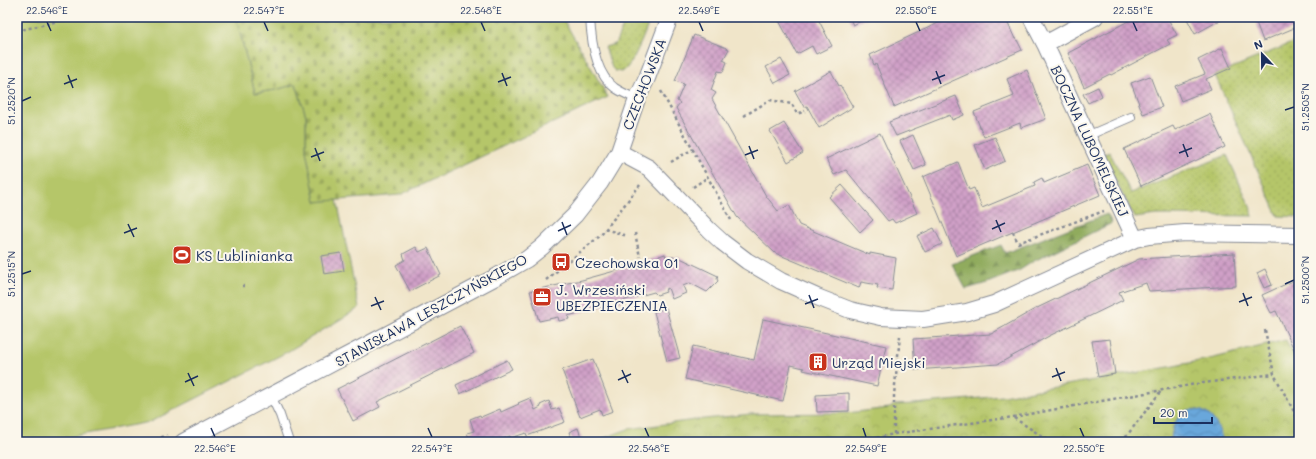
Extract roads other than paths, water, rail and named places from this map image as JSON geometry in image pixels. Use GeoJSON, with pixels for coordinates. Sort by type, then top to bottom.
{"type":"FeatureCollection","features":[{"type":"Feature","properties":{"kind":"street","name":"CZECHOWSKA"},"geometry":{"type":"LineString","coordinates":[[619,152],[637,99],[647,78],[670,17]]}},
{"type":"Feature","properties":{"kind":"street","name":"BOCZNA LUBOMELSKIEJ"},"geometry":{"type":"LineString","coordinates":[[1032,17],[1135,238]]}},
{"type":"Feature","properties":{"kind":"street"},"geometry":{"type":"LineString","coordinates":[[1045,44],[1095,17]]}},
{"type":"Feature","properties":{"kind":"street"},"geometry":{"type":"LineString","coordinates":[[619,152],[649,168],[708,230],[747,261],[781,281],[817,297],[850,310],[880,317],[923,319],[979,308],[1006,299],[1135,238],[1184,233],[1299,235]]}},
{"type":"Feature","properties":{"kind":"street","name":"STANISŁAWA LESZCZYŃSKIEGO"},"geometry":{"type":"LineString","coordinates":[[183,442],[494,278],[527,259],[575,216],[600,183],[619,152]]}},
{"type":"Feature","properties":{"kind":"lane"},"geometry":{"type":"LineString","coordinates":[[590,17],[591,35],[596,58],[603,76],[615,88],[637,99]]}},
{"type":"Feature","properties":{"kind":"lane"},"geometry":{"type":"LineString","coordinates":[[1087,136],[1131,117]]}},
{"type":"Feature","properties":{"kind":"lane"},"geometry":{"type":"LineString","coordinates":[[271,396],[280,415],[289,442]]}},
{"type":"Feature","properties":{"kind":"water"},"geometry":{"type":"Polygon","coordinates":[[[1188,410],[1202,411],[1212,418],[1219,429],[1223,442],[1171,442],[1172,432],[1177,419],[1188,410]]]}},
{"type":"Feature","properties":{"kind":"place","name":"KS Lublinianka"},"geometry":{"type":"Point","coordinates":[182,255]}},
{"type":"Feature","properties":{"kind":"place","name":"Czechowska 01"},"geometry":{"type":"Point","coordinates":[561,262]}},
{"type":"Feature","properties":{"kind":"place","name":"J. Wrzesiński UBEZPIECZENIA"},"geometry":{"type":"Point","coordinates":[542,297]}},
{"type":"Feature","properties":{"kind":"place","name":"Urząd Miejski"},"geometry":{"type":"Point","coordinates":[818,362]}}]}
